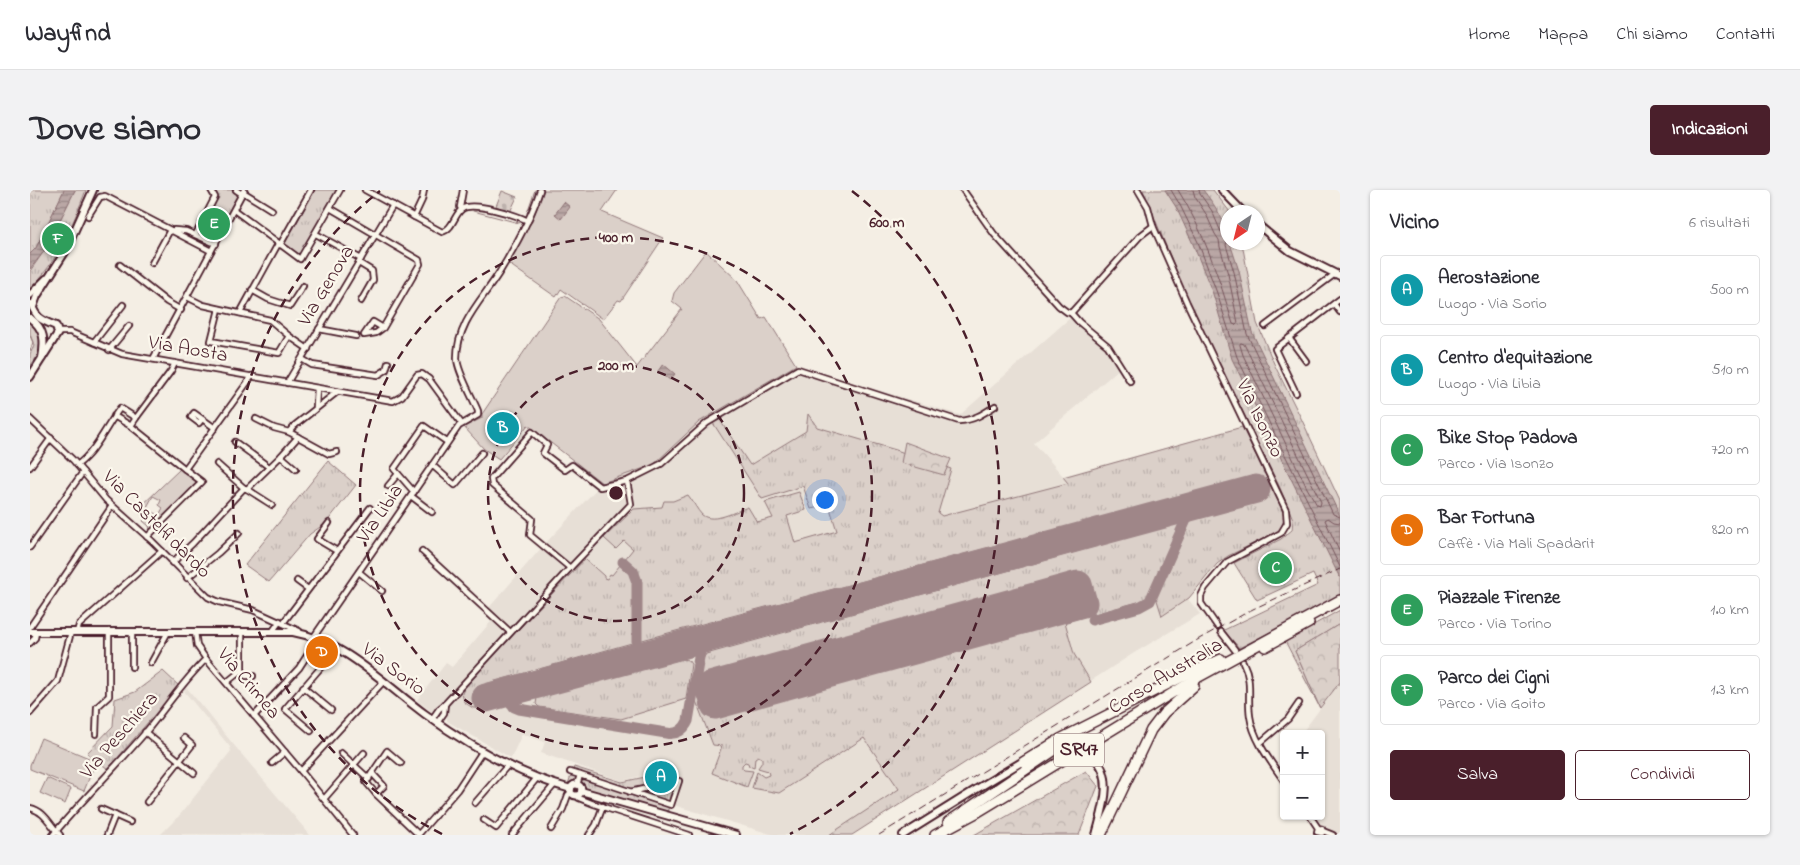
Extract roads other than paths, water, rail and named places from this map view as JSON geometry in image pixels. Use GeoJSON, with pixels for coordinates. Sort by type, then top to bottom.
{"type":"FeatureCollection","features":[{"type":"Feature","properties":{"kind":"highway","name":"Corso Australia"},"geometry":{"type":"LineString","coordinates":[[935,835],[978,812],[1197,678],[1280,632],[1339,603]]}},
{"type":"Feature","properties":{"kind":"highway","name":"Corso Australia"},"geometry":{"type":"LineString","coordinates":[[948,835],[1194,686],[1339,603]]}},
{"type":"Feature","properties":{"kind":"highway"},"geometry":{"type":"LineString","coordinates":[[1023,762],[1060,739],[1185,675],[1264,637],[1280,632]]}},
{"type":"Feature","properties":{"kind":"highway"},"geometry":{"type":"LineString","coordinates":[[1101,835],[1151,730],[1164,713],[1194,686]]}},
{"type":"Feature","properties":{"kind":"highway"},"geometry":{"type":"LineString","coordinates":[[929,835],[1056,750]]}},
{"type":"Feature","properties":{"kind":"main road"},"geometry":{"type":"LineString","coordinates":[[30,377],[58,332],[56,326],[41,320],[31,308],[68,247],[93,190]]}},
{"type":"Feature","properties":{"kind":"main road"},"geometry":{"type":"LineString","coordinates":[[1222,190],[1236,205]]}},
{"type":"Feature","properties":{"kind":"main road"},"geometry":{"type":"LineString","coordinates":[[1265,231],[1290,251],[1338,275]]}},
{"type":"Feature","properties":{"kind":"main road"},"geometry":{"type":"LineString","coordinates":[[30,295],[50,275]]}},
{"type":"Feature","properties":{"kind":"main road"},"geometry":{"type":"LineString","coordinates":[[30,318],[48,340],[54,340]]}},
{"type":"Feature","properties":{"kind":"main road"},"geometry":{"type":"LineString","coordinates":[[41,360],[45,327],[50,324]]}},
{"type":"Feature","properties":{"kind":"main road","name":"Via Sorio"},"geometry":{"type":"LineString","coordinates":[[32,630],[74,632],[293,632],[305,634],[353,659],[434,721],[482,752],[537,778],[575,790]]}},
{"type":"Feature","properties":{"kind":"main road"},"geometry":{"type":"LineString","coordinates":[[903,835],[1023,762],[1041,753],[1070,749],[1082,751],[1093,757],[1104,772],[1106,789],[1096,835]]}},
{"type":"Feature","properties":{"kind":"main road"},"geometry":{"type":"LineString","coordinates":[[575,790],[736,835]]}},
{"type":"Feature","properties":{"kind":"street"},"geometry":{"type":"LineString","coordinates":[[196,234],[215,197],[211,190]]}},
{"type":"Feature","properties":{"kind":"street"},"geometry":{"type":"LineString","coordinates":[[236,190],[243,192],[272,210]]}},
{"type":"Feature","properties":{"kind":"street"},"geometry":{"type":"LineString","coordinates":[[240,313],[311,190]]}},
{"type":"Feature","properties":{"kind":"street"},"geometry":{"type":"LineString","coordinates":[[234,210],[300,259],[340,190]]}},
{"type":"Feature","properties":{"kind":"street"},"geometry":{"type":"LineString","coordinates":[[366,190],[439,231],[446,232],[462,209],[468,206],[475,206],[528,221],[540,190]]}},
{"type":"Feature","properties":{"kind":"street"},"geometry":{"type":"LineString","coordinates":[[414,217],[422,200],[424,190]]}},
{"type":"Feature","properties":{"kind":"street"},"geometry":{"type":"LineString","coordinates":[[462,209],[460,207],[463,190]]}},
{"type":"Feature","properties":{"kind":"street"},"geometry":{"type":"LineString","coordinates":[[963,190],[985,222],[1059,306],[1071,313],[1072,316],[1108,346],[1130,381]]}},
{"type":"Feature","properties":{"kind":"street","name":"Via Isonzo"},"geometry":{"type":"LineString","coordinates":[[1138,190],[1148,207],[1153,226],[1222,378],[1284,504],[1287,520],[1286,527],[1278,535],[1227,562],[1205,588],[1201,596],[1201,603],[1217,626]]}},
{"type":"Feature","properties":{"kind":"street"},"geometry":{"type":"LineString","coordinates":[[153,360],[243,192]]}},
{"type":"Feature","properties":{"kind":"street"},"geometry":{"type":"LineString","coordinates":[[88,216],[102,195],[211,252]]}},
{"type":"Feature","properties":{"kind":"street","name":"Via Genova"},"geometry":{"type":"LineString","coordinates":[[287,382],[392,205]]}},
{"type":"Feature","properties":{"kind":"street"},"geometry":{"type":"LineString","coordinates":[[330,208],[419,260],[420,264],[383,328]]}},
{"type":"Feature","properties":{"kind":"street","name":"Via Libia"},"geometry":{"type":"LineString","coordinates":[[254,716],[299,668],[315,639],[447,442],[461,424],[478,414],[458,366],[458,351],[462,332],[467,319],[499,272],[528,221]]}},
{"type":"Feature","properties":{"kind":"street"},"geometry":{"type":"LineString","coordinates":[[1071,313],[1140,236],[1153,226]]}},
{"type":"Feature","properties":{"kind":"street"},"geometry":{"type":"LineString","coordinates":[[170,230],[196,234],[216,244]]}},
{"type":"Feature","properties":{"kind":"street"},"geometry":{"type":"LineString","coordinates":[[152,263],[170,230]]}},
{"type":"Feature","properties":{"kind":"street"},"geometry":{"type":"LineString","coordinates":[[316,234],[360,261],[372,271],[373,280],[361,301]]}},
{"type":"Feature","properties":{"kind":"street"},"geometry":{"type":"LineString","coordinates":[[120,265],[167,302],[181,310]]}},
{"type":"Feature","properties":{"kind":"street"},"geometry":{"type":"LineString","coordinates":[[1265,326],[1338,275]]}},
{"type":"Feature","properties":{"kind":"street"},"geometry":{"type":"LineString","coordinates":[[252,290],[268,299],[290,306],[303,286]]}},
{"type":"Feature","properties":{"kind":"street"},"geometry":{"type":"LineString","coordinates":[[187,297],[203,306],[270,320],[308,349]]}},
{"type":"Feature","properties":{"kind":"street"},"geometry":{"type":"LineString","coordinates":[[1296,393],[1275,349],[1340,299]]}},
{"type":"Feature","properties":{"kind":"street"},"geometry":{"type":"LineString","coordinates":[[1334,304],[1340,312]]}},
{"type":"Feature","properties":{"kind":"street"},"geometry":{"type":"LineString","coordinates":[[94,342],[123,305]]}},
{"type":"Feature","properties":{"kind":"street"},"geometry":{"type":"LineString","coordinates":[[219,309],[212,341],[279,353],[289,336]]}},
{"type":"Feature","properties":{"kind":"street"},"geometry":{"type":"LineString","coordinates":[[109,350],[129,326]]}},
{"type":"Feature","properties":{"kind":"street"},"geometry":{"type":"LineString","coordinates":[[319,329],[356,336]]}},
{"type":"Feature","properties":{"kind":"street","name":"Via Aosta"},"geometry":{"type":"LineString","coordinates":[[58,332],[70,332],[122,354],[393,401],[402,396],[417,375],[422,374],[429,380],[461,424]]}},
{"type":"Feature","properties":{"kind":"street"},"geometry":{"type":"LineString","coordinates":[[1289,338],[1306,361]]}},
{"type":"Feature","properties":{"kind":"street"},"geometry":{"type":"LineString","coordinates":[[302,359],[312,365],[378,375],[386,370],[388,362]]}},
{"type":"Feature","properties":{"kind":"street"},"geometry":{"type":"LineString","coordinates":[[131,426],[175,363]]}},
{"type":"Feature","properties":{"kind":"street"},"geometry":{"type":"LineString","coordinates":[[570,568],[530,535],[532,519],[492,485],[492,479],[532,432],[548,445],[543,453],[565,470],[572,465],[600,487],[626,481],[661,464],[707,423],[798,370],[959,421],[981,416],[995,406]]}},
{"type":"Feature","properties":{"kind":"street"},"geometry":{"type":"LineString","coordinates":[[185,470],[252,376]]}},
{"type":"Feature","properties":{"kind":"street"},"geometry":{"type":"LineString","coordinates":[[1215,381],[1222,378]]}},
{"type":"Feature","properties":{"kind":"street"},"geometry":{"type":"LineString","coordinates":[[316,409],[317,388]]}},
{"type":"Feature","properties":{"kind":"street"},"geometry":{"type":"LineString","coordinates":[[289,432],[337,392]]}},
{"type":"Feature","properties":{"kind":"street"},"geometry":{"type":"LineString","coordinates":[[77,465],[91,452],[120,408],[136,418]]}},
{"type":"Feature","properties":{"kind":"street"},"geometry":{"type":"LineString","coordinates":[[114,416],[131,426],[202,482],[147,537]]}},
{"type":"Feature","properties":{"kind":"street","name":"Via Castelfidardo"},"geometry":{"type":"LineString","coordinates":[[30,419],[77,465],[112,506],[210,598],[243,607],[305,634]]}},
{"type":"Feature","properties":{"kind":"street"},"geometry":{"type":"LineString","coordinates":[[202,419],[215,428]]}},
{"type":"Feature","properties":{"kind":"street"},"geometry":{"type":"LineString","coordinates":[[256,419],[289,432],[329,454],[337,452]]}},
{"type":"Feature","properties":{"kind":"street"},"geometry":{"type":"LineString","coordinates":[[432,512],[413,494],[394,469],[424,426],[447,442]]}},
{"type":"Feature","properties":{"kind":"street"},"geometry":{"type":"LineString","coordinates":[[172,563],[298,437]]}},
{"type":"Feature","properties":{"kind":"street"},"geometry":{"type":"LineString","coordinates":[[30,467],[51,438]]}},
{"type":"Feature","properties":{"kind":"street"},"geometry":{"type":"LineString","coordinates":[[235,442],[269,467]]}},
{"type":"Feature","properties":{"kind":"street"},"geometry":{"type":"LineString","coordinates":[[451,491],[482,452]]}},
{"type":"Feature","properties":{"kind":"street"},"geometry":{"type":"LineString","coordinates":[[281,456],[296,469]]}},
{"type":"Feature","properties":{"kind":"street"},"geometry":{"type":"LineString","coordinates":[[217,464],[246,488],[272,505]]}},
{"type":"Feature","properties":{"kind":"street"},"geometry":{"type":"LineString","coordinates":[[432,465],[455,485]]}},
{"type":"Feature","properties":{"kind":"street"},"geometry":{"type":"LineString","coordinates":[[30,547],[82,472]]}},
{"type":"Feature","properties":{"kind":"street"},"geometry":{"type":"LineString","coordinates":[[388,486],[398,474]]}},
{"type":"Feature","properties":{"kind":"street"},"geometry":{"type":"LineString","coordinates":[[434,721],[439,709],[631,504],[626,481]]}},
{"type":"Feature","properties":{"kind":"street"},"geometry":{"type":"LineString","coordinates":[[30,643],[35,638],[32,630],[112,506]]}},
{"type":"Feature","properties":{"kind":"street"},"geometry":{"type":"LineString","coordinates":[[272,632],[308,589],[370,508]]}},
{"type":"Feature","properties":{"kind":"street"},"geometry":{"type":"LineString","coordinates":[[329,523],[317,539],[337,551]]}},
{"type":"Feature","properties":{"kind":"street"},"geometry":{"type":"LineString","coordinates":[[187,578],[222,551],[239,533]]}},
{"type":"Feature","properties":{"kind":"street"},"geometry":{"type":"LineString","coordinates":[[30,713],[58,681],[74,632],[79,625],[162,551]]}},
{"type":"Feature","properties":{"kind":"street"},"geometry":{"type":"LineString","coordinates":[[422,551],[510,632]]}},
{"type":"Feature","properties":{"kind":"street"},"geometry":{"type":"LineString","coordinates":[[359,572],[382,591]]}},
{"type":"Feature","properties":{"kind":"street"},"geometry":{"type":"LineString","coordinates":[[297,581],[308,589]]}},
{"type":"Feature","properties":{"kind":"street"},"geometry":{"type":"LineString","coordinates":[[96,734],[97,707],[109,696],[109,632]]}},
{"type":"Feature","properties":{"kind":"street"},"geometry":{"type":"LineString","coordinates":[[132,632],[132,667]]}},
{"type":"Feature","properties":{"kind":"street"},"geometry":{"type":"LineString","coordinates":[[151,663],[168,632]]}},
{"type":"Feature","properties":{"kind":"street","name":"Via Crimea"},"geometry":{"type":"LineString","coordinates":[[195,632],[197,646],[206,659],[353,835]]}},
{"type":"Feature","properties":{"kind":"street"},"geometry":{"type":"LineString","coordinates":[[1221,632],[1235,650]]}},
{"type":"Feature","properties":{"kind":"street"},"geometry":{"type":"LineString","coordinates":[[242,633],[242,670],[246,676],[254,676]]}},
{"type":"Feature","properties":{"kind":"street"},"geometry":{"type":"LineString","coordinates":[[312,731],[285,709],[322,666],[333,648]]}},
{"type":"Feature","properties":{"kind":"street","name":"Via Peschiera"},"geometry":{"type":"LineString","coordinates":[[56,834],[60,824],[104,779],[206,659]]}},
{"type":"Feature","properties":{"kind":"street"},"geometry":{"type":"LineString","coordinates":[[1243,662],[1248,672],[1250,686],[1250,717],[1260,743],[1280,775]]}},
{"type":"Feature","properties":{"kind":"street"},"geometry":{"type":"LineString","coordinates":[[226,682],[242,670]]}},
{"type":"Feature","properties":{"kind":"street"},"geometry":{"type":"LineString","coordinates":[[301,771],[383,682]]}},
{"type":"Feature","properties":{"kind":"street"},"geometry":{"type":"LineString","coordinates":[[304,687],[331,710]]}},
{"type":"Feature","properties":{"kind":"street"},"geometry":{"type":"LineString","coordinates":[[1260,743],[1288,719],[1299,703]]}},
{"type":"Feature","properties":{"kind":"street"},"geometry":{"type":"LineString","coordinates":[[434,721],[444,713],[445,704]]}},
{"type":"Feature","properties":{"kind":"street"},"geometry":{"type":"LineString","coordinates":[[145,732],[194,773]]}},
{"type":"Feature","properties":{"kind":"street"},"geometry":{"type":"LineString","coordinates":[[147,802],[192,745],[184,738]]}},
{"type":"Feature","properties":{"kind":"street"},"geometry":{"type":"LineString","coordinates":[[401,762],[387,751],[366,782],[418,835],[457,790],[482,752]]}},
{"type":"Feature","properties":{"kind":"street"},"geometry":{"type":"LineString","coordinates":[[272,763],[285,752]]}},
{"type":"Feature","properties":{"kind":"street"},"geometry":{"type":"LineString","coordinates":[[324,799],[364,752]]}},
{"type":"Feature","properties":{"kind":"street"},"geometry":{"type":"LineString","coordinates":[[341,753],[368,779]]}},
{"type":"Feature","properties":{"kind":"street"},"geometry":{"type":"LineString","coordinates":[[475,803],[508,765]]}},
{"type":"Feature","properties":{"kind":"street"},"geometry":{"type":"LineString","coordinates":[[570,772],[580,776],[630,792],[671,805],[679,780],[630,792]]}},
{"type":"Feature","properties":{"kind":"street"},"geometry":{"type":"LineString","coordinates":[[372,773],[384,786],[376,794]]}},
{"type":"Feature","properties":{"kind":"street"},"geometry":{"type":"LineString","coordinates":[[551,829],[563,809],[568,795],[575,790],[580,776]]}},
{"type":"Feature","properties":{"kind":"street"},"geometry":{"type":"LineString","coordinates":[[484,820],[496,828],[537,778]]}},
{"type":"Feature","properties":{"kind":"street"},"geometry":{"type":"LineString","coordinates":[[512,835],[555,784]]}},
{"type":"Feature","properties":{"kind":"street","name":"Via Sorio"},"geometry":{"type":"LineString","coordinates":[[575,790],[578,798],[670,828],[675,833],[689,835]]}},
{"type":"Feature","properties":{"kind":"street"},"geometry":{"type":"LineString","coordinates":[[597,803],[600,796]]}},
{"type":"Feature","properties":{"kind":"street"},"geometry":{"type":"LineString","coordinates":[[589,835],[596,825],[603,806]]}},
{"type":"Feature","properties":{"kind":"street"},"geometry":{"type":"LineString","coordinates":[[30,808],[36,809],[47,817],[56,834]]}},
{"type":"Feature","properties":{"kind":"street"},"geometry":{"type":"LineString","coordinates":[[101,809],[130,822]]}},
{"type":"Feature","properties":{"kind":"street"},"geometry":{"type":"LineString","coordinates":[[107,835],[115,815]]}},
{"type":"Feature","properties":{"kind":"street"},"geometry":{"type":"LineString","coordinates":[[1312,820],[1319,832],[1333,835]]}},
{"type":"Feature","properties":{"kind":"street"},"geometry":{"type":"LineString","coordinates":[[668,835],[670,828]]}},
{"type":"Feature","properties":{"kind":"water"},"geometry":{"type":"Polygon","coordinates":[[[64,190],[75,190],[45,250],[30,269],[30,254],[36,248],[64,190]]]}},
{"type":"Feature","properties":{"kind":"water"},"geometry":{"type":"Polygon","coordinates":[[[1165,190],[1203,190],[1220,215],[1220,250],[1232,250],[1239,271],[1252,332],[1340,516],[1340,578],[1232,359],[1213,294],[1176,207],[1165,190]]]}},
{"type":"Feature","properties":{"kind":"water"},"geometry":{"type":"Polygon","coordinates":[[[564,202],[570,207],[561,219],[555,214],[564,202]]]}},
{"type":"Feature","properties":{"kind":"water"},"geometry":{"type":"Polygon","coordinates":[[[663,364],[675,374],[670,380],[658,371],[663,364]]]}},
{"type":"Feature","properties":{"kind":"waterway"},"geometry":{"type":"LineString","coordinates":[[527,213],[535,190]]}},
{"type":"Feature","properties":{"kind":"waterway"},"geometry":{"type":"LineString","coordinates":[[473,211],[521,222]]}},
{"type":"Feature","properties":{"kind":"waterway"},"geometry":{"type":"LineString","coordinates":[[30,336],[33,342],[30,351]]}},
{"type":"Feature","properties":{"kind":"railway"},"geometry":{"type":"LineString","coordinates":[[879,835],[1199,639],[1253,609],[1340,569]]}},
{"type":"Feature","properties":{"kind":"place","name":"Piazzale Firenze"},"geometry":{"type":"Point","coordinates":[214,224]}},
{"type":"Feature","properties":{"kind":"place","name":"Parco dei Cigni"},"geometry":{"type":"Point","coordinates":[58,239]}},
{"type":"Feature","properties":{"kind":"place","name":"Centro d'equitazione"},"geometry":{"type":"Point","coordinates":[503,428]}},
{"type":"Feature","properties":{"kind":"place","name":"Bike Stop Padova"},"geometry":{"type":"Point","coordinates":[1276,568]}},
{"type":"Feature","properties":{"kind":"place","name":"Bar Fortuna"},"geometry":{"type":"Point","coordinates":[322,652]}},
{"type":"Feature","properties":{"kind":"place","name":"Aerostazione"},"geometry":{"type":"Point","coordinates":[661,777]}}]}
